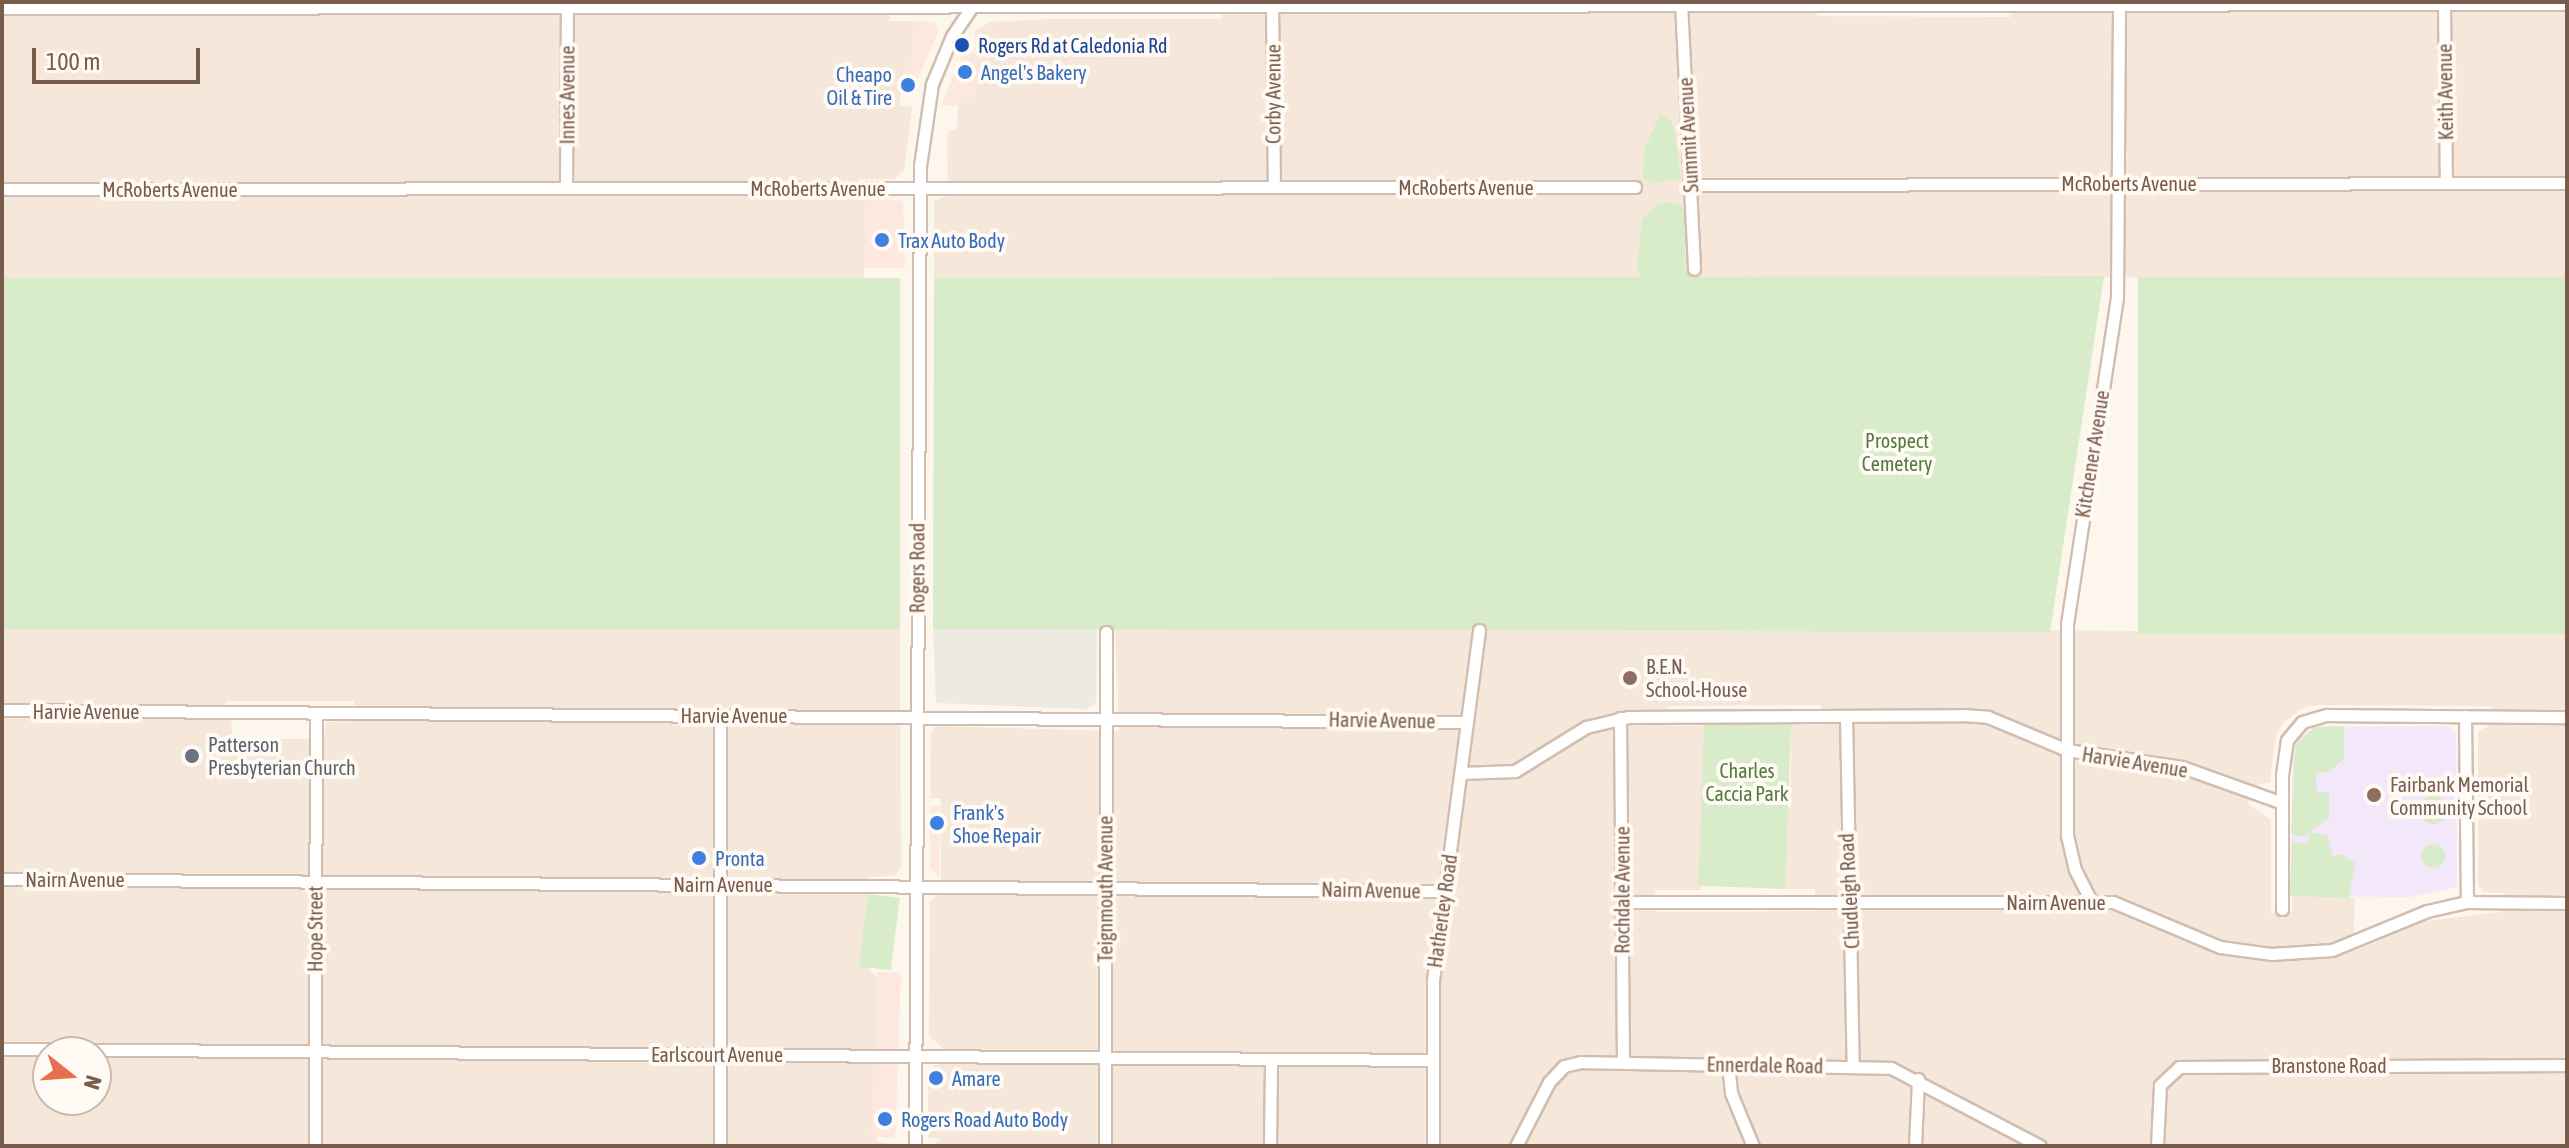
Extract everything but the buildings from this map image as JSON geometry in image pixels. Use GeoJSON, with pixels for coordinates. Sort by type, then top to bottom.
{"type":"FeatureCollection","features":[{"type":"Feature","properties":{"kind":"street"},"geometry":{"type":"LineString","coordinates":[[2,8],[974,3],[2567,4]]}},
{"type":"Feature","properties":{"kind":"street","name":"Rogers Road"},"geometry":{"type":"LineString","coordinates":[[915,1146],[919,188],[929,93],[948,44],[974,3]]}},
{"type":"Feature","properties":{"kind":"street","name":"Kitchener Avenue"},"geometry":{"type":"LineString","coordinates":[[2091,901],[2069,849],[2069,609],[2117,298],[2119,3]]}},
{"type":"Feature","properties":{"kind":"street","name":"Keith Avenue"},"geometry":{"type":"LineString","coordinates":[[2444,3],[2446,182]]}},
{"type":"Feature","properties":{"kind":"street","name":"Corby Avenue"},"geometry":{"type":"LineString","coordinates":[[1272,4],[1274,187]]}},
{"type":"Feature","properties":{"kind":"street","name":"Summit Avenue"},"geometry":{"type":"LineString","coordinates":[[1681,4],[1694,269]]}},
{"type":"Feature","properties":{"kind":"street","name":"Innes Avenue"},"geometry":{"type":"LineString","coordinates":[[566,188],[567,5]]}},
{"type":"Feature","properties":{"kind":"street","name":"McRoberts Avenue"},"geometry":{"type":"LineString","coordinates":[[1692,185],[2567,183]]}},
{"type":"Feature","properties":{"kind":"street","name":"McRoberts Avenue"},"geometry":{"type":"LineString","coordinates":[[2,189],[1635,187]]}},
{"type":"Feature","properties":{"kind":"street","name":"Hatherley Road"},"geometry":{"type":"LineString","coordinates":[[1433,1146],[1433,980],[1479,630]]}},
{"type":"Feature","properties":{"kind":"street","name":"Teignmouth Avenue"},"geometry":{"type":"LineString","coordinates":[[1105,1146],[1106,632]]}},
{"type":"Feature","properties":{"kind":"street","name":"Harvie Avenue"},"geometry":{"type":"LineString","coordinates":[[2,710],[1466,722]]}},
{"type":"Feature","properties":{"kind":"street","name":"Hope Street"},"geometry":{"type":"LineString","coordinates":[[315,1146],[316,713]]}},
{"type":"Feature","properties":{"kind":"street","name":"Harvie Avenue"},"geometry":{"type":"LineString","coordinates":[[1461,773],[1515,771],[1586,727],[1620,718],[1976,715],[2067,750],[2182,767],[2280,802]]}},
{"type":"Feature","properties":{"kind":"street"},"geometry":{"type":"LineString","coordinates":[[720,716],[720,1146]]}},
{"type":"Feature","properties":{"kind":"street","name":"Chudleigh Road"},"geometry":{"type":"LineString","coordinates":[[1846,716],[1853,1066]]}},
{"type":"Feature","properties":{"kind":"street"},"geometry":{"type":"LineString","coordinates":[[2465,716],[2467,902]]}},
{"type":"Feature","properties":{"kind":"street"},"geometry":{"type":"LineString","coordinates":[[2282,909],[2280,802],[2287,740],[2308,718],[2567,717]]}},
{"type":"Feature","properties":{"kind":"street","name":"Rochdale Avenue"},"geometry":{"type":"LineString","coordinates":[[1620,718],[1623,1063]]}},
{"type":"Feature","properties":{"kind":"street","name":"Nairn Avenue"},"geometry":{"type":"LineString","coordinates":[[2,879],[914,884],[1445,891]]}},
{"type":"Feature","properties":{"kind":"street","name":"Nairn Avenue"},"geometry":{"type":"LineString","coordinates":[[1622,902],[2091,901],[2126,905],[2196,939],[2260,954],[2332,950],[2427,911],[2467,902],[2567,903]]}},
{"type":"Feature","properties":{"kind":"street","name":"Earlscourt Avenue"},"geometry":{"type":"LineString","coordinates":[[2,1049],[1433,1060]]}},
{"type":"Feature","properties":{"kind":"street"},"geometry":{"type":"LineString","coordinates":[[1270,1146],[1271,1059]]}},
{"type":"Feature","properties":{"kind":"street","name":"Ennerdale Road"},"geometry":{"type":"LineString","coordinates":[[1516,1146],[1549,1082],[1564,1066],[1623,1063],[1891,1068],[1918,1079],[2040,1146]]}},
{"type":"Feature","properties":{"kind":"street"},"geometry":{"type":"LineString","coordinates":[[1728,1064],[1730,1090],[1753,1146]]}},
{"type":"Feature","properties":{"kind":"street","name":"Branstone Road"},"geometry":{"type":"LineString","coordinates":[[2157,1146],[2160,1085],[2179,1067],[2567,1065]]}},
{"type":"Feature","properties":{"kind":"street"},"geometry":{"type":"LineString","coordinates":[[1915,1146],[1918,1079]]}},
{"type":"Feature","properties":{"kind":"shaded area"},"geometry":{"type":"Polygon","coordinates":[[[2,2],[897,2],[888,21],[914,21],[913,59],[902,75],[900,106],[912,107],[904,171],[895,179],[859,179],[858,197],[866,197],[864,279],[2,279],[2,2]]]}},
{"type":"Feature","properties":{"kind":"shaded area"},"geometry":{"type":"Polygon","coordinates":[[[1223,2],[1817,2],[1817,16],[2011,17],[2012,2],[2567,2],[2567,277],[934,278],[934,201],[948,196],[947,139],[949,130],[957,130],[958,105],[976,94],[975,31],[990,22],[1048,19],[1221,19],[1223,2]]]}},
{"type":"Feature","properties":{"kind":"shaded area"},"geometry":{"type":"Polygon","coordinates":[[[914,21],[934,22],[938,32],[911,94],[902,94],[902,74],[913,58],[914,21]]]}},
{"type":"Feature","properties":{"kind":"shaded area"},"geometry":{"type":"Polygon","coordinates":[[[964,50],[975,53],[976,95],[958,105],[941,106],[964,50]]]}},
{"type":"Feature","properties":{"kind":"shaded area"},"geometry":{"type":"Polygon","coordinates":[[[866,197],[903,201],[905,268],[864,268],[866,197]]]}},
{"type":"Feature","properties":{"kind":"shaded area"},"geometry":{"type":"Polygon","coordinates":[[[2,622],[900,629],[901,868],[894,876],[867,877],[868,967],[877,978],[877,1141],[900,1146],[2,1146],[2,622]],[[227,701],[225,720],[231,720],[233,739],[324,739],[326,722],[354,721],[354,701],[227,701]]]}},
{"type":"Feature","properties":{"kind":"shaded area"},"geometry":{"type":"Polygon","coordinates":[[[1564,627],[2567,634],[2567,1146],[932,1146],[941,1138],[928,1138],[928,1077],[933,1066],[942,1064],[942,1047],[929,1036],[930,902],[938,894],[941,877],[941,799],[930,798],[931,733],[935,726],[1119,731],[1115,629],[1564,627]],[[1821,705],[1668,706],[1667,726],[1704,726],[1701,890],[1655,890],[1656,912],[1816,911],[1815,889],[1785,889],[1784,808],[1791,807],[1791,725],[1822,725],[1821,705]],[[2323,705],[2305,707],[2284,722],[2276,734],[2270,782],[2256,785],[2248,804],[2271,820],[2271,913],[2292,912],[2292,896],[2355,898],[2353,952],[2424,921],[2502,912],[2503,893],[2484,892],[2478,885],[2478,731],[2491,725],[2493,706],[2323,705]]]}},
{"type":"Feature","properties":{"kind":"shaded area"},"geometry":{"type":"Polygon","coordinates":[[[933,629],[1097,629],[1096,703],[1087,709],[936,703],[933,629]]]}},
{"type":"Feature","properties":{"kind":"shaded area","name":"Fairbank Memorial Community School"},"geometry":{"type":"Polygon","coordinates":[[[2449,726],[2456,734],[2457,887],[2411,897],[2290,896],[2293,757],[2299,738],[2315,727],[2449,726]]]}},
{"type":"Feature","properties":{"kind":"shaded area","name":"Frank's Shoe Repair"},"geometry":{"type":"Polygon","coordinates":[[[930,806],[941,806],[939,877],[930,868],[930,806]]]}},
{"type":"Feature","properties":{"kind":"shaded area"},"geometry":{"type":"Polygon","coordinates":[[[877,972],[901,973],[895,1138],[871,1137],[877,972]]]}},
{"type":"Feature","properties":{"kind":"green space"},"geometry":{"type":"Polygon","coordinates":[[[1660,114],[1670,119],[1675,133],[1681,178],[1653,184],[1643,178],[1644,150],[1660,114]]]}},
{"type":"Feature","properties":{"kind":"green space","name":"Prospect Cemetery"},"geometry":{"type":"Polygon","coordinates":[[[1670,202],[1683,206],[1688,214],[1684,264],[1693,277],[2104,276],[2050,632],[933,629],[934,278],[1641,277],[1637,267],[1642,220],[1656,206],[1670,202]]]}},
{"type":"Feature","properties":{"kind":"green space"},"geometry":{"type":"Polygon","coordinates":[[[2138,277],[2567,277],[2567,634],[2138,634],[2138,277]]]}},
{"type":"Feature","properties":{"kind":"green space"},"geometry":{"type":"Polygon","coordinates":[[[2,278],[900,278],[900,629],[2,629],[2,278]]]}},
{"type":"Feature","properties":{"kind":"green space","name":"Charles Caccia Park"},"geometry":{"type":"Polygon","coordinates":[[[1704,722],[1791,725],[1785,889],[1698,886],[1704,722]]]}},
{"type":"Feature","properties":{"kind":"green space"},"geometry":{"type":"Polygon","coordinates":[[[2344,726],[2344,759],[2329,772],[2316,772],[2317,793],[2329,792],[2329,818],[2303,837],[2291,834],[2295,745],[2315,727],[2344,726]]]}},
{"type":"Feature","properties":{"kind":"green space"},"geometry":{"type":"Polygon","coordinates":[[[2433,796],[2443,800],[2447,810],[2443,820],[2433,824],[2423,820],[2419,810],[2423,800],[2433,796]]]}},
{"type":"Feature","properties":{"kind":"green space"},"geometry":{"type":"Polygon","coordinates":[[[2310,832],[2328,836],[2333,857],[2341,854],[2355,863],[2349,898],[2290,896],[2292,841],[2307,844],[2310,832]]]}},
{"type":"Feature","properties":{"kind":"green space"},"geometry":{"type":"Polygon","coordinates":[[[2433,844],[2441,848],[2445,856],[2441,864],[2433,868],[2425,864],[2421,856],[2425,848],[2433,844]]]}},
{"type":"Feature","properties":{"kind":"green space"},"geometry":{"type":"Polygon","coordinates":[[[868,894],[900,898],[891,970],[859,966],[868,894]]]}},
{"type":"Feature","properties":{"kind":"place","name":"Rogers Rd at Caledonia Rd"},"geometry":{"type":"Point","coordinates":[962,45]}},
{"type":"Feature","properties":{"kind":"place","name":"Angel's Bakery"},"geometry":{"type":"Point","coordinates":[965,72]}},
{"type":"Feature","properties":{"kind":"place","name":"Cheapo Oil & Tire"},"geometry":{"type":"Point","coordinates":[908,85]}},
{"type":"Feature","properties":{"kind":"place","name":"Trax Auto Body"},"geometry":{"type":"Point","coordinates":[882,240]}},
{"type":"Feature","properties":{"kind":"place","name":"B.E.N. School-House"},"geometry":{"type":"Point","coordinates":[1630,678]}},
{"type":"Feature","properties":{"kind":"place","name":"Patterson Presbyterian Church"},"geometry":{"type":"Point","coordinates":[192,756]}},
{"type":"Feature","properties":{"kind":"place","name":"Fairbank Memorial Community School"},"geometry":{"type":"Point","coordinates":[2374,795]}},
{"type":"Feature","properties":{"kind":"place","name":"Frank's Shoe Repair"},"geometry":{"type":"Point","coordinates":[937,823]}},
{"type":"Feature","properties":{"kind":"place","name":"Pronta"},"geometry":{"type":"Point","coordinates":[699,858]}},
{"type":"Feature","properties":{"kind":"place","name":"Amare"},"geometry":{"type":"Point","coordinates":[936,1078]}},
{"type":"Feature","properties":{"kind":"place","name":"Rogers Road Auto Body"},"geometry":{"type":"Point","coordinates":[885,1119]}}]}
